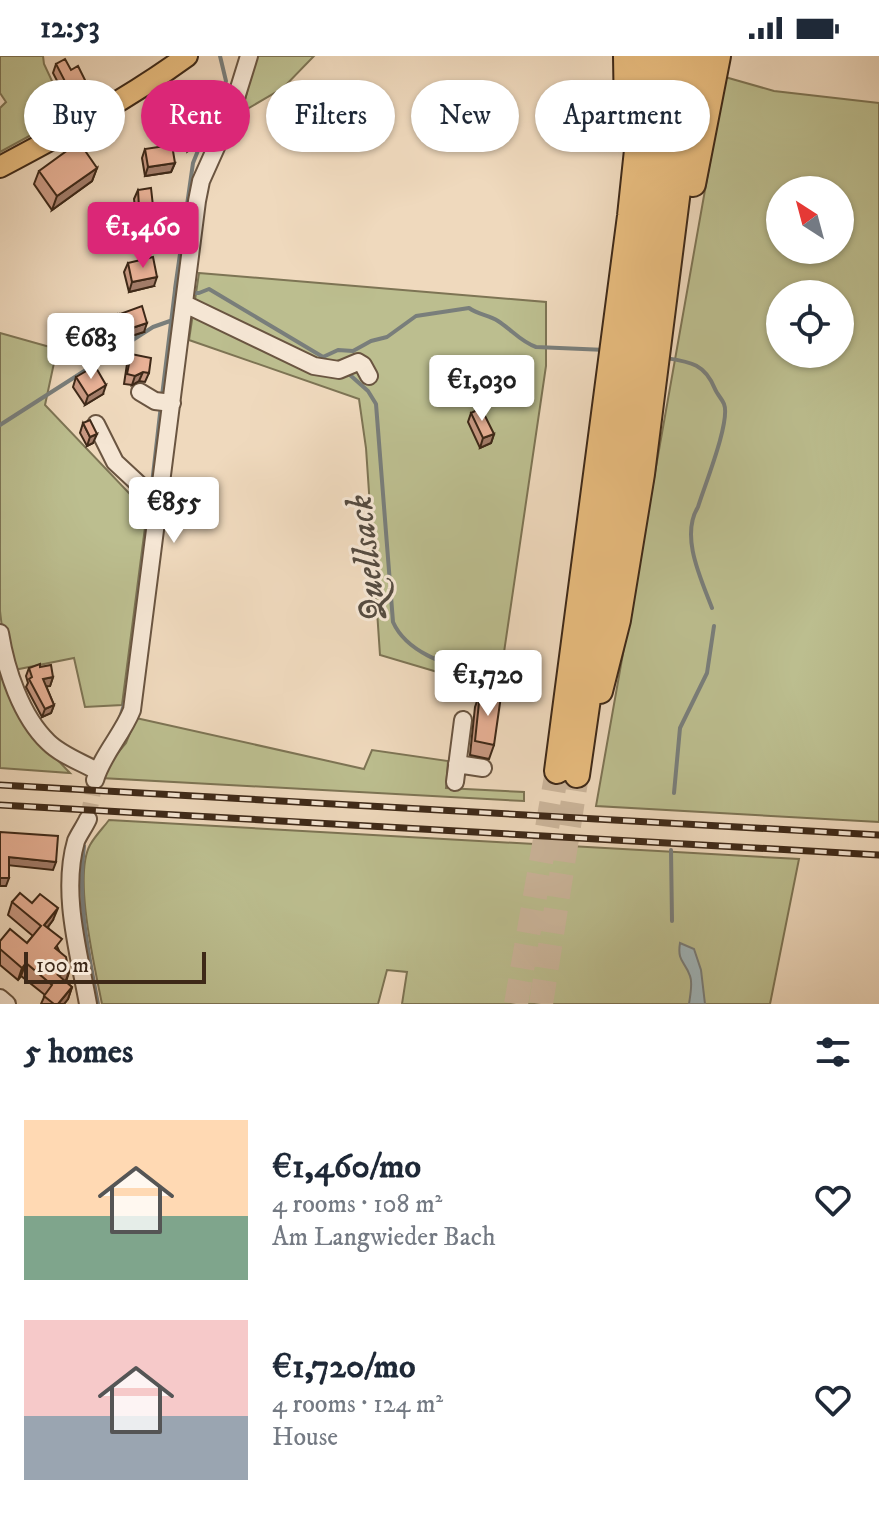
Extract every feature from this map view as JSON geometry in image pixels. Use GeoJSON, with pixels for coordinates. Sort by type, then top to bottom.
{"type":"FeatureCollection","features":[{"type":"Feature","properties":{"kind":"highway"},"geometry":{"type":"LineString","coordinates":[[626,56],[623,187],[630,216]]}},
{"type":"Feature","properties":{"kind":"highway"},"geometry":{"type":"LineString","coordinates":[[647,56],[630,216],[614,321],[631,378],[640,488],[607,671],[571,768],[631,378],[677,269],[718,56]]}},
{"type":"Feature","properties":{"kind":"highway"},"geometry":{"type":"LineString","coordinates":[[654,321],[671,56]]}},
{"type":"Feature","properties":{"kind":"highway"},"geometry":{"type":"LineString","coordinates":[[654,321],[695,56]]}},
{"type":"Feature","properties":{"kind":"main road"},"geometry":{"type":"LineString","coordinates":[[0,167],[156,78],[187,56]]}},
{"type":"Feature","properties":{"kind":"street"},"geometry":{"type":"LineString","coordinates":[[0,633],[4,655],[19,697],[37,727],[58,750],[96,775],[132,710],[165,402],[186,296],[201,181],[231,114],[249,56]]}},
{"type":"Feature","properties":{"kind":"street"},"geometry":{"type":"LineString","coordinates":[[186,296],[314,366],[339,370],[358,362],[369,376]]}},
{"type":"Feature","properties":{"kind":"street"},"geometry":{"type":"LineString","coordinates":[[140,392],[165,402]]}},
{"type":"Feature","properties":{"kind":"street"},"geometry":{"type":"LineString","coordinates":[[96,424],[115,462],[154,490]]}},
{"type":"Feature","properties":{"kind":"street"},"geometry":{"type":"LineString","coordinates":[[455,782],[463,720]]}},
{"type":"Feature","properties":{"kind":"street"},"geometry":{"type":"LineString","coordinates":[[457,764],[483,768]]}},
{"type":"Feature","properties":{"kind":"street"},"geometry":{"type":"LineString","coordinates":[[88,819],[77,839],[71,883],[72,909],[88,1004]]}},
{"type":"Feature","properties":{"kind":"street"},"geometry":{"type":"LineString","coordinates":[[0,998],[7,1004]]}},
{"type":"Feature","properties":{"kind":"green space"},"geometry":{"type":"Polygon","coordinates":[[[0,56],[43,56],[52,80],[24,80],[24,139],[0,152],[0,108],[6,102],[0,93],[0,56]]]}},
{"type":"Feature","properties":{"kind":"green space"},"geometry":{"type":"Polygon","coordinates":[[[256,56],[314,56],[291,80],[266,80],[266,98],[250,107],[250,80],[256,56]]]}},
{"type":"Feature","properties":{"kind":"green space"},"geometry":{"type":"Polygon","coordinates":[[[725,77],[774,91],[879,103],[879,822],[596,806],[725,77]]]}},
{"type":"Feature","properties":{"kind":"green space"},"geometry":{"type":"Polygon","coordinates":[[[199,273],[546,302],[546,366],[497,700],[459,693],[461,679],[380,655],[366,448],[359,399],[189,340],[199,273]]]}},
{"type":"Feature","properties":{"kind":"green space"},"geometry":{"type":"Polygon","coordinates":[[[0,333],[57,349],[45,405],[147,512],[122,705],[85,707],[74,658],[14,670],[3,636],[0,611],[0,333]]]}},
{"type":"Feature","properties":{"kind":"green space"},"geometry":{"type":"Polygon","coordinates":[[[0,648],[49,751],[70,773],[0,768],[0,648]]]}},
{"type":"Feature","properties":{"kind":"green space"},"geometry":{"type":"Polygon","coordinates":[[[136,718],[364,769],[372,750],[448,761],[446,788],[524,792],[524,801],[101,778],[102,772],[126,743],[136,718]]]}},
{"type":"Feature","properties":{"kind":"green space"},"geometry":{"type":"Polygon","coordinates":[[[109,820],[799,859],[770,1004],[402,1004],[407,972],[387,970],[378,1004],[102,1004],[87,923],[84,878],[85,859],[90,845],[109,820]]]}},
{"type":"Feature","properties":{"kind":"water"},"geometry":{"type":"Polygon","coordinates":[[[680,943],[694,949],[701,970],[705,1004],[689,1004],[691,979],[681,958],[680,943]]]}},
{"type":"Feature","properties":{"kind":"building"},"geometry":{"type":"Polygon","coordinates":[[[65,59],[71,70],[78,66],[85,80],[64,80],[56,64],[65,59]]]}},
{"type":"Feature","properties":{"kind":"building"},"geometry":{"type":"Polygon","coordinates":[[[65,152],[86,152],[97,168],[57,196],[39,171],[65,152]]]}},
{"type":"Feature","properties":{"kind":"building"},"geometry":{"type":"Polygon","coordinates":[[[146,152],[173,152],[175,163],[148,167],[146,152]]]}},
{"type":"Feature","properties":{"kind":"building"},"geometry":{"type":"Polygon","coordinates":[[[151,188],[153,206],[139,207],[138,190],[151,188]]]}},
{"type":"Feature","properties":{"kind":"building"},"geometry":{"type":"Polygon","coordinates":[[[153,257],[157,277],[132,282],[128,263],[153,257]]]}},
{"type":"Feature","properties":{"kind":"building"},"geometry":{"type":"Polygon","coordinates":[[[142,306],[147,323],[126,330],[120,314],[142,306]]]}},
{"type":"Feature","properties":{"kind":"building"},"geometry":{"type":"Polygon","coordinates":[[[117,314],[119,323],[106,327],[103,318],[117,314]]]}},
{"type":"Feature","properties":{"kind":"building"},"geometry":{"type":"Polygon","coordinates":[[[131,354],[151,358],[149,373],[127,374],[131,354]]]}},
{"type":"Feature","properties":{"kind":"building"},"geometry":{"type":"Polygon","coordinates":[[[95,366],[106,385],[88,396],[76,377],[95,366]]]}},
{"type":"Feature","properties":{"kind":"building"},"geometry":{"type":"Polygon","coordinates":[[[487,372],[497,390],[489,394],[479,377],[487,372]]]}},
{"type":"Feature","properties":{"kind":"building"},"geometry":{"type":"Polygon","coordinates":[[[481,408],[494,434],[483,438],[471,413],[481,408]]]}},
{"type":"Feature","properties":{"kind":"building"},"geometry":{"type":"Polygon","coordinates":[[[90,420],[97,434],[90,437],[83,423],[90,420]]]}},
{"type":"Feature","properties":{"kind":"building"},"geometry":{"type":"Polygon","coordinates":[[[40,664],[40,667],[51,665],[53,677],[43,679],[54,705],[45,709],[29,679],[32,677],[29,668],[40,664]]]}},
{"type":"Feature","properties":{"kind":"building"},"geometry":{"type":"Polygon","coordinates":[[[480,693],[501,696],[494,745],[475,741],[480,693]]]}},
{"type":"Feature","properties":{"kind":"building"},"geometry":{"type":"Polygon","coordinates":[[[0,832],[58,836],[56,862],[9,857],[9,878],[0,878],[0,832]]]}},
{"type":"Feature","properties":{"kind":"building"},"geometry":{"type":"Polygon","coordinates":[[[20,893],[32,903],[40,894],[58,908],[44,925],[62,939],[55,948],[66,957],[69,972],[58,975],[72,987],[58,1004],[44,996],[52,985],[26,963],[22,968],[0,949],[0,941],[10,929],[27,943],[41,926],[12,902],[20,893]]]}},
{"type":"Feature","properties":{"kind":"waterway"},"geometry":{"type":"LineString","coordinates":[[182,292],[175,289],[193,163],[226,81],[220,56]]}},
{"type":"Feature","properties":{"kind":"waterway"},"geometry":{"type":"LineString","coordinates":[[191,293],[209,289],[323,357],[338,350],[353,351],[387,337],[416,316],[469,308],[495,319],[536,347],[606,350]]}},
{"type":"Feature","properties":{"kind":"waterway"},"geometry":{"type":"LineString","coordinates":[[162,396],[175,290]]}},
{"type":"Feature","properties":{"kind":"waterway"},"geometry":{"type":"LineString","coordinates":[[0,425],[153,327],[170,321]]}},
{"type":"Feature","properties":{"kind":"waterway"},"geometry":{"type":"LineString","coordinates":[[666,358],[702,369],[724,404],[724,424],[691,531],[694,558],[712,608]]}},
{"type":"Feature","properties":{"kind":"waterway","name":"Quellsack"},"geometry":{"type":"LineString","coordinates":[[350,375],[368,391],[376,404],[393,622],[401,635],[425,654],[500,681]]}},
{"type":"Feature","properties":{"kind":"waterway"},"geometry":{"type":"LineString","coordinates":[[152,484],[161,405]]}},
{"type":"Feature","properties":{"kind":"waterway"},"geometry":{"type":"LineString","coordinates":[[149,512],[151,493]]}},
{"type":"Feature","properties":{"kind":"waterway"},"geometry":{"type":"LineString","coordinates":[[138,599],[144,552]]}},
{"type":"Feature","properties":{"kind":"waterway"},"geometry":{"type":"LineString","coordinates":[[674,793],[680,728],[707,673],[714,626]]}},
{"type":"Feature","properties":{"kind":"waterway"},"geometry":{"type":"LineString","coordinates":[[119,721],[127,695]]}},
{"type":"Feature","properties":{"kind":"waterway"},"geometry":{"type":"LineString","coordinates":[[84,846],[83,906],[98,1004]]}},
{"type":"Feature","properties":{"kind":"waterway"},"geometry":{"type":"LineString","coordinates":[[671,850],[672,921]]}},
{"type":"Feature","properties":{"kind":"tunnel"},"geometry":{"type":"LineString","coordinates":[[516,1004],[557,771]]}},
{"type":"Feature","properties":{"kind":"tunnel"},"geometry":{"type":"LineString","coordinates":[[541,1004],[577,775]]}},
{"type":"Feature","properties":{"kind":"tunnel"},"geometry":{"type":"LineString","coordinates":[[88,819],[95,780]]}},
{"type":"Feature","properties":{"kind":"railway"},"geometry":{"type":"LineString","coordinates":[[0,785],[879,835]]}},
{"type":"Feature","properties":{"kind":"railway"},"geometry":{"type":"LineString","coordinates":[[0,805],[879,855]]}}]}
